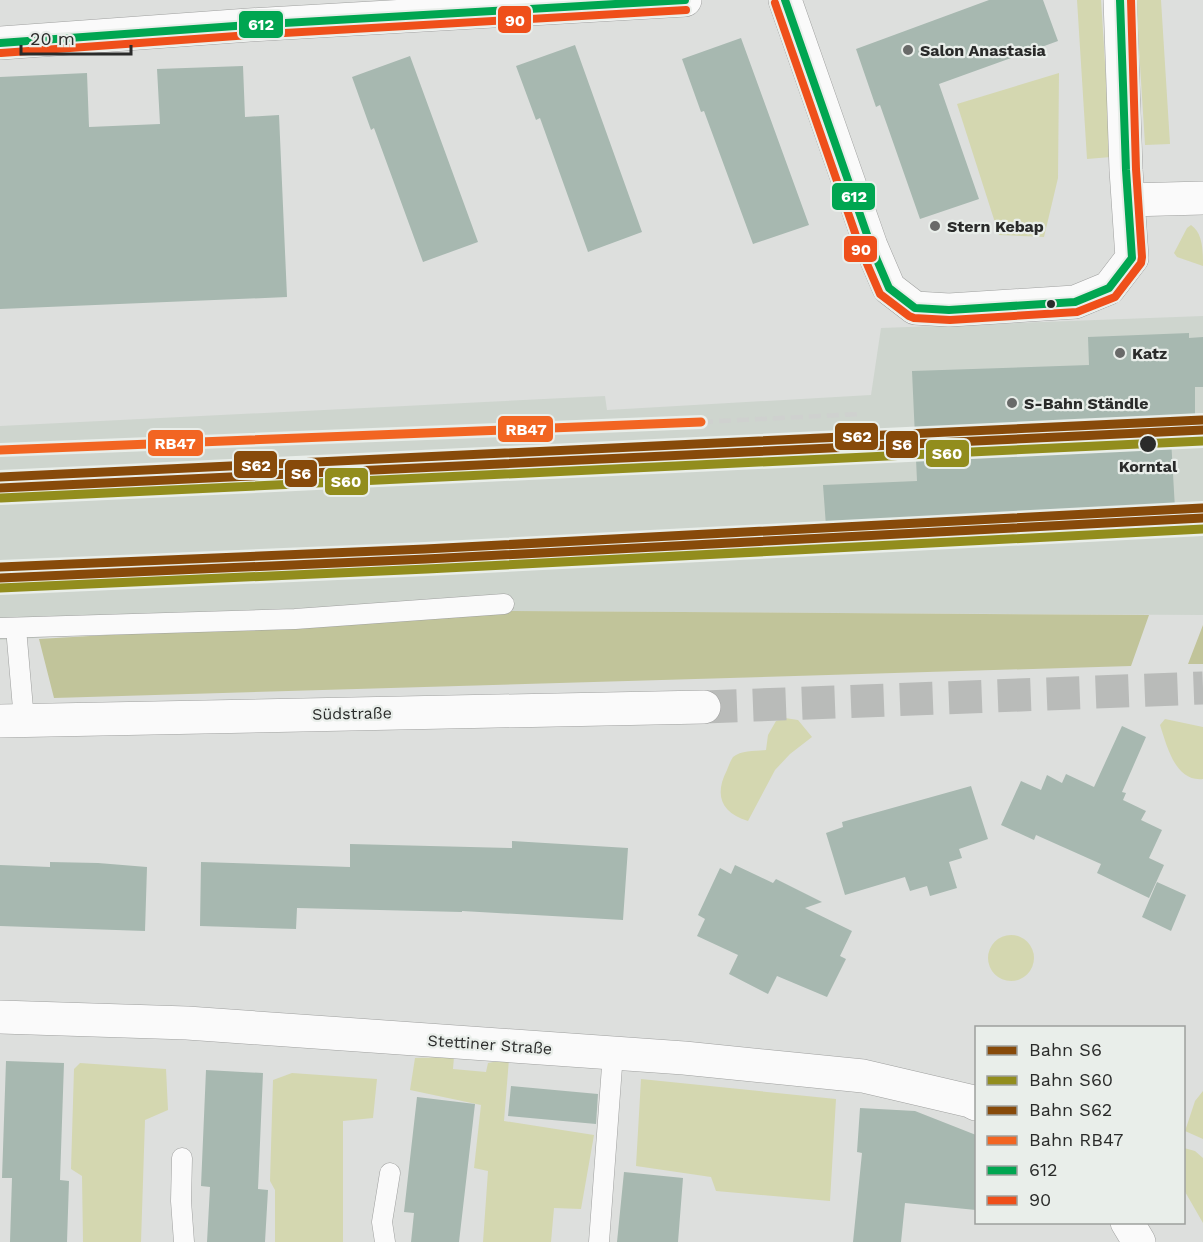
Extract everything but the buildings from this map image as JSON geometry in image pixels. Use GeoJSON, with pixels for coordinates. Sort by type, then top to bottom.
{"type":"FeatureCollection","features":[{"type":"Feature","properties":{"kind":"street"},"geometry":{"type":"LineString","coordinates":[[0,43],[248,13],[685,0]]}},
{"type":"Feature","properties":{"kind":"street"},"geometry":{"type":"LineString","coordinates":[[785,0],[871,246],[889,288],[915,308],[949,310],[1075,302],[1109,288],[1132,258],[1120,0]]}},
{"type":"Feature","properties":{"kind":"street"},"geometry":{"type":"LineString","coordinates":[[1128,200],[1203,198]]}},
{"type":"Feature","properties":{"kind":"street","name":"Südstraße"},"geometry":{"type":"LineString","coordinates":[[12,721],[704,707]]}},
{"type":"Feature","properties":{"kind":"street","name":"Stettiner Straße"},"geometry":{"type":"LineString","coordinates":[[0,1017],[187,1023],[613,1053],[842,1073],[975,1104]]}},
{"type":"Feature","properties":{"kind":"street"},"geometry":{"type":"LineString","coordinates":[[1128,1224],[1139,1242]]}},
{"type":"Feature","properties":{"kind":"lane"},"geometry":{"type":"LineString","coordinates":[[12,721],[8,628],[295,619],[504,604]]}},
{"type":"Feature","properties":{"kind":"lane"},"geometry":{"type":"LineString","coordinates":[[599,1242],[613,1053]]}},
{"type":"Feature","properties":{"kind":"lane"},"geometry":{"type":"LineString","coordinates":[[182,1158],[181,1201],[184,1242]]}},
{"type":"Feature","properties":{"kind":"lane"},"geometry":{"type":"LineString","coordinates":[[385,1242],[382,1222],[390,1173]]}},
{"type":"Feature","properties":{"kind":"shaded area"},"geometry":{"type":"Polygon","coordinates":[[[1203,316],[1203,615],[512,611],[0,640],[0,426],[605,396],[607,410],[871,395],[881,328],[1203,316]]]}},
{"type":"Feature","properties":{"kind":"green space"},"geometry":{"type":"Polygon","coordinates":[[[1077,0],[1101,0],[1111,157],[1087,159],[1077,0]]]}},
{"type":"Feature","properties":{"kind":"green space"},"geometry":{"type":"Polygon","coordinates":[[[1136,0],[1161,0],[1170,144],[1145,145],[1136,0]]]}},
{"type":"Feature","properties":{"kind":"green space"},"geometry":{"type":"Polygon","coordinates":[[[1059,73],[1058,178],[1044,237],[999,235],[957,104],[1059,73]]]}},
{"type":"Feature","properties":{"kind":"green space"},"geometry":{"type":"Polygon","coordinates":[[[1191,225],[1200,238],[1203,266],[1177,257],[1174,253],[1187,228],[1191,225]]]}},
{"type":"Feature","properties":{"kind":"green space"},"geometry":{"type":"Polygon","coordinates":[[[512,611],[1149,615],[1131,666],[54,698],[39,639],[512,611]]]}},
{"type":"Feature","properties":{"kind":"green space"},"geometry":{"type":"Polygon","coordinates":[[[1203,625],[1203,664],[1188,664],[1203,625]]]}},
{"type":"Feature","properties":{"kind":"green space"},"geometry":{"type":"Polygon","coordinates":[[[785,718],[798,720],[812,737],[790,754],[775,770],[748,821],[739,818],[722,802],[721,787],[730,762],[740,753],[766,750],[768,735],[776,721],[785,718]]]}},
{"type":"Feature","properties":{"kind":"green space"},"geometry":{"type":"Polygon","coordinates":[[[1165,719],[1203,727],[1203,779],[1185,775],[1179,769],[1160,725],[1165,719]]]}},
{"type":"Feature","properties":{"kind":"green space"},"geometry":{"type":"Polygon","coordinates":[[[1011,935],[1027,942],[1034,958],[1027,974],[1011,981],[995,974],[988,958],[995,942],[1011,935]]]}},
{"type":"Feature","properties":{"kind":"green space"},"geometry":{"type":"Polygon","coordinates":[[[454,1057],[453,1069],[486,1072],[488,1063],[509,1059],[504,1121],[594,1135],[581,1209],[554,1208],[551,1242],[483,1242],[488,1171],[474,1168],[481,1105],[410,1090],[415,1058],[454,1057]]]}},
{"type":"Feature","properties":{"kind":"green space"},"geometry":{"type":"Polygon","coordinates":[[[80,1063],[166,1069],[168,1110],[145,1120],[141,1242],[83,1242],[82,1176],[71,1169],[74,1069],[80,1063]]]}},
{"type":"Feature","properties":{"kind":"green space"},"geometry":{"type":"Polygon","coordinates":[[[292,1073],[377,1079],[373,1118],[343,1121],[343,1242],[275,1242],[275,1190],[270,1181],[273,1080],[292,1073]]]}},
{"type":"Feature","properties":{"kind":"green space"},"geometry":{"type":"Polygon","coordinates":[[[641,1079],[836,1099],[830,1201],[716,1191],[711,1177],[636,1166],[641,1079]]]}},
{"type":"Feature","properties":{"kind":"green space"},"geometry":{"type":"Polygon","coordinates":[[[1203,1091],[1203,1139],[1185,1131],[1195,1101],[1203,1091]]]}},
{"type":"Feature","properties":{"kind":"green space"},"geometry":{"type":"Polygon","coordinates":[[[1185,1148],[1195,1151],[1203,1158],[1203,1223],[1185,1192],[1185,1148]]]}},
{"type":"Feature","properties":{"kind":"tunnel"},"geometry":{"type":"LineString","coordinates":[[704,707],[1203,688]]}},
{"type":"Feature","properties":{"kind":"railway"},"geometry":{"type":"LineString","coordinates":[[701,422],[861,414]]}},
{"type":"Feature","properties":{"kind":"rail line","name":"S62"},"geometry":{"type":"LineString","coordinates":[[0,477],[1202,420]]}},
{"type":"Feature","properties":{"kind":"rail line","name":"RB47"},"geometry":{"type":"LineString","coordinates":[[0,450],[701,422]]}},
{"type":"Feature","properties":{"kind":"rail line","name":"S6"},"geometry":{"type":"LineString","coordinates":[[0,488],[1203,430]]}},
{"type":"Feature","properties":{"kind":"rail line","name":"S60"},"geometry":{"type":"LineString","coordinates":[[1,498],[1203,441]]}},
{"type":"Feature","properties":{"kind":"rail line","name":"S62"},"geometry":{"type":"LineString","coordinates":[[0,567],[425,549],[1202,508]]}},
{"type":"Feature","properties":{"kind":"rail line","name":"S6"},"geometry":{"type":"LineString","coordinates":[[0,578],[426,559],[1203,518]]}},
{"type":"Feature","properties":{"kind":"rail line","name":"S60"},"geometry":{"type":"LineString","coordinates":[[0,588],[427,569],[1203,529]]}},
{"type":"Feature","properties":{"kind":"transit line","name":"612"},"geometry":{"type":"LineString","coordinates":[[0,43],[249,25],[685,0]]}},
{"type":"Feature","properties":{"kind":"transit line","name":"612"},"geometry":{"type":"LineString","coordinates":[[785,0],[871,246],[889,288],[915,308],[949,310],[1075,302],[1109,288],[1132,258],[1126,170],[1120,0]]}},
{"type":"Feature","properties":{"kind":"transit line","name":"90"},"geometry":{"type":"LineString","coordinates":[[775,3],[861,250],[880,294],[914,318],[950,320],[1077,312],[1115,297],[1141,263],[1131,0]]}},
{"type":"Feature","properties":{"kind":"transit line","name":"90"},"geometry":{"type":"LineString","coordinates":[[1,53],[250,35],[686,10]]}},
{"type":"Feature","properties":{"kind":"place","name":"Salon Anastasia"},"geometry":{"type":"Point","coordinates":[908,50]}},
{"type":"Feature","properties":{"kind":"place","name":"Stern Kebap"},"geometry":{"type":"Point","coordinates":[935,226]}},
{"type":"Feature","properties":{"kind":"place","name":"Katz"},"geometry":{"type":"Point","coordinates":[1120,353]}},
{"type":"Feature","properties":{"kind":"place","name":"S-Bahn Ständle"},"geometry":{"type":"Point","coordinates":[1012,403]}},
{"type":"Feature","properties":{"kind":"place","name":"Korntal"},"geometry":{"type":"Point","coordinates":[1148,444]}}]}
